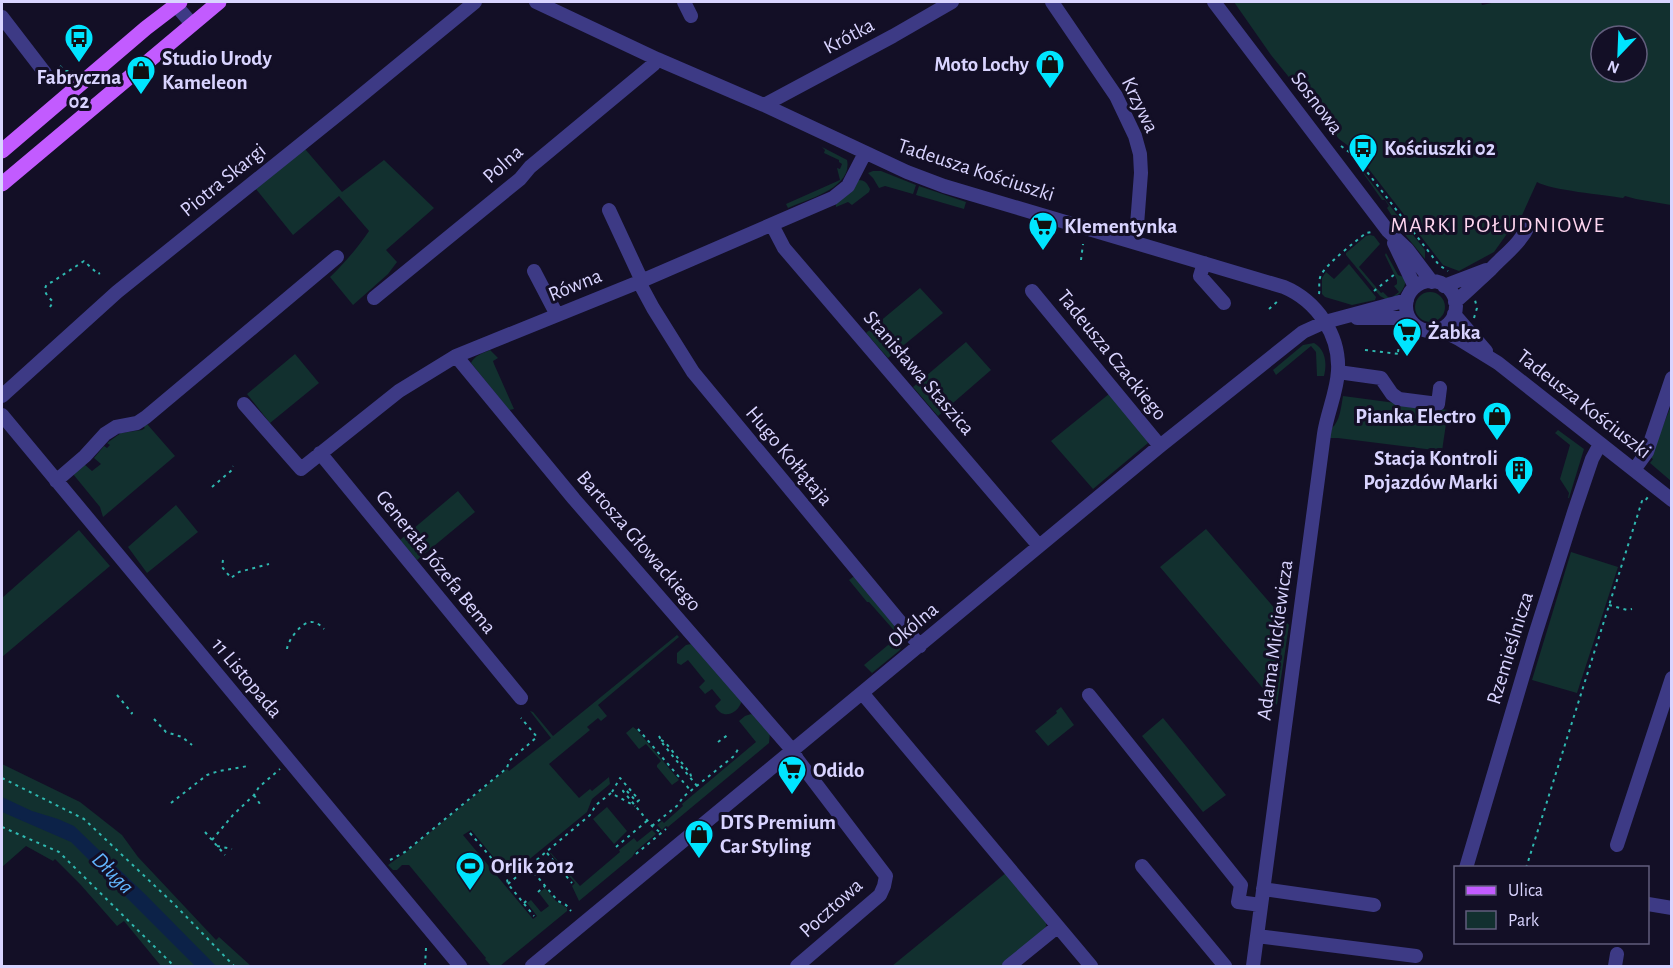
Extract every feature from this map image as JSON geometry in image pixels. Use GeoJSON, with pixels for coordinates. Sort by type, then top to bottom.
{"type":"FeatureCollection","features":[{"type":"Feature","properties":{"kind":"main road"},"geometry":{"type":"LineString","coordinates":[[2,151],[176,2]]}},
{"type":"Feature","properties":{"kind":"main road"},"geometry":{"type":"LineString","coordinates":[[2,184],[219,2]]}},
{"type":"Feature","properties":{"kind":"street"},"geometry":{"type":"LineString","coordinates":[[176,2],[192,24]]}},
{"type":"Feature","properties":{"kind":"street","name":"Piotra Skargi"},"geometry":{"type":"LineString","coordinates":[[2,396],[125,286],[475,2]]}},
{"type":"Feature","properties":{"kind":"street","name":"Tadeusza Kościuszki"},"geometry":{"type":"LineString","coordinates":[[536,2],[907,172],[944,186],[1269,282],[1294,291],[1311,304],[1325,322]]}},
{"type":"Feature","properties":{"kind":"street"},"geometry":{"type":"LineString","coordinates":[[684,2],[691,16]]}},
{"type":"Feature","properties":{"kind":"street","name":"Krótka"},"geometry":{"type":"LineString","coordinates":[[764,105],[952,2]]}},
{"type":"Feature","properties":{"kind":"street","name":"Krzywa"},"geometry":{"type":"LineString","coordinates":[[1052,2],[1116,96],[1136,136],[1141,173],[1137,225],[1131,241]]}},
{"type":"Feature","properties":{"kind":"street","name":"Sosnowa"},"geometry":{"type":"LineString","coordinates":[[1214,2],[1381,233],[1400,254],[1415,287]]}},
{"type":"Feature","properties":{"kind":"street"},"geometry":{"type":"LineString","coordinates":[[2,17],[45,73]]}},
{"type":"Feature","properties":{"kind":"street","name":"Polna"},"geometry":{"type":"LineString","coordinates":[[375,298],[520,178],[530,166],[654,64],[657,59]]}},
{"type":"Feature","properties":{"kind":"street","name":"Równa"},"geometry":{"type":"LineString","coordinates":[[244,404],[301,469],[399,391],[456,356],[641,282],[841,194],[848,186],[865,153]]}},
{"type":"Feature","properties":{"kind":"street","name":"Hugo Kołłątaja"},"geometry":{"type":"LineString","coordinates":[[609,210],[653,308],[693,372],[920,646]]}},
{"type":"Feature","properties":{"kind":"street","name":"Stanisława Staszica"},"geometry":{"type":"LineString","coordinates":[[772,225],[784,248],[1039,546]]}},
{"type":"Feature","properties":{"kind":"street"},"geometry":{"type":"LineString","coordinates":[[1342,318],[1413,324],[1432,331],[1446,326],[1455,308],[1491,268],[1517,244],[1529,225]]}},
{"type":"Feature","properties":{"kind":"street","name":"Sosnowa"},"geometry":{"type":"LineString","coordinates":[[1381,233],[1407,249],[1438,284]]}},
{"type":"Feature","properties":{"kind":"street"},"geometry":{"type":"LineString","coordinates":[[56,481],[110,430],[137,423],[146,417],[337,257]]}},
{"type":"Feature","properties":{"kind":"street"},"geometry":{"type":"LineString","coordinates":[[1204,263],[1200,276],[1224,303]]}},
{"type":"Feature","properties":{"kind":"street"},"geometry":{"type":"LineString","coordinates":[[1405,323],[1407,300],[1415,287],[1424,282],[1438,284],[1491,268]]}},
{"type":"Feature","properties":{"kind":"street"},"geometry":{"type":"LineString","coordinates":[[534,271],[557,315]]}},
{"type":"Feature","properties":{"kind":"street"},"geometry":{"type":"LineString","coordinates":[[1438,284],[1451,293],[1455,308]]}},
{"type":"Feature","properties":{"kind":"street","name":"Tadeusza Czackiego"},"geometry":{"type":"LineString","coordinates":[[1032,291],[1160,446]]}},
{"type":"Feature","properties":{"kind":"street"},"geometry":{"type":"LineString","coordinates":[[1325,322],[1407,300]]}},
{"type":"Feature","properties":{"kind":"street","name":"Tadeusza Kościuszki"},"geometry":{"type":"LineString","coordinates":[[1455,308],[1498,363]]}},
{"type":"Feature","properties":{"kind":"street","name":"Okólna"},"geometry":{"type":"LineString","coordinates":[[532,966],[1160,446],[1303,332],[1325,322]]}},
{"type":"Feature","properties":{"kind":"street","name":"Adama Mickiewicza"},"geometry":{"type":"LineString","coordinates":[[1253,966],[1322,445],[1338,372],[1337,351],[1325,322]]}},
{"type":"Feature","properties":{"kind":"street","name":"Tadeusza Kościuszki"},"geometry":{"type":"LineString","coordinates":[[1439,329],[1498,363],[1671,500]]}},
{"type":"Feature","properties":{"kind":"street","name":"Bartosza Głowackiego"},"geometry":{"type":"LineString","coordinates":[[456,356],[574,499],[793,751],[886,876]]}},
{"type":"Feature","properties":{"kind":"street"},"geometry":{"type":"LineString","coordinates":[[1338,372],[1381,378],[1392,394],[1399,399],[1438,404],[1440,387]]}},
{"type":"Feature","properties":{"kind":"street"},"geometry":{"type":"LineString","coordinates":[[1634,470],[1647,452],[1671,378]]}},
{"type":"Feature","properties":{"kind":"street","name":"11 Listopada"},"geometry":{"type":"LineString","coordinates":[[2,415],[453,964]]}},
{"type":"Feature","properties":{"kind":"street","name":"Rzemieślnicza"},"geometry":{"type":"LineString","coordinates":[[1466,866],[1535,635],[1592,459],[1600,444]]}},
{"type":"Feature","properties":{"kind":"street","name":"Generała Józefa Bema"},"geometry":{"type":"LineString","coordinates":[[320,453],[521,698]]}},
{"type":"Feature","properties":{"kind":"street"},"geometry":{"type":"LineString","coordinates":[[1617,845],[1671,678]]}},
{"type":"Feature","properties":{"kind":"street"},"geometry":{"type":"LineString","coordinates":[[863,694],[1091,966]]}},
{"type":"Feature","properties":{"kind":"street"},"geometry":{"type":"LineString","coordinates":[[1089,695],[1241,885],[1238,902],[1261,905]]}},
{"type":"Feature","properties":{"kind":"street"},"geometry":{"type":"LineString","coordinates":[[1142,866],[1225,966]]}},
{"type":"Feature","properties":{"kind":"street","name":"Pocztowa"},"geometry":{"type":"LineString","coordinates":[[797,966],[880,895],[886,876]]}},
{"type":"Feature","properties":{"kind":"street"},"geometry":{"type":"LineString","coordinates":[[1263,890],[1374,905]]}},
{"type":"Feature","properties":{"kind":"street"},"geometry":{"type":"LineString","coordinates":[[1649,904],[1671,908]]}},
{"type":"Feature","properties":{"kind":"street"},"geometry":{"type":"LineString","coordinates":[[1010,966],[1057,927]]}},
{"type":"Feature","properties":{"kind":"street"},"geometry":{"type":"LineString","coordinates":[[1257,936],[1416,956]]}},
{"type":"Feature","properties":{"kind":"path"},"geometry":{"type":"LineString","coordinates":[[60,66],[64,70]]}},
{"type":"Feature","properties":{"kind":"path"},"geometry":{"type":"LineString","coordinates":[[1318,298],[1322,274],[1366,233],[1371,231],[1381,233]]}},
{"type":"Feature","properties":{"kind":"path"},"geometry":{"type":"LineString","coordinates":[[1081,260],[1083,244]]}},
{"type":"Feature","properties":{"kind":"path"},"geometry":{"type":"LineString","coordinates":[[50,307],[53,302],[45,292],[47,284],[84,261],[98,274],[100,273]]}},
{"type":"Feature","properties":{"kind":"path"},"geometry":{"type":"LineString","coordinates":[[1374,291],[1392,275],[1399,273]]}},
{"type":"Feature","properties":{"kind":"path"},"geometry":{"type":"LineString","coordinates":[[1473,296],[1477,305],[1474,322]]}},
{"type":"Feature","properties":{"kind":"path"},"geometry":{"type":"LineString","coordinates":[[1269,309],[1277,302]]}},
{"type":"Feature","properties":{"kind":"path"},"geometry":{"type":"LineString","coordinates":[[1365,350],[1398,354],[1405,323]]}},
{"type":"Feature","properties":{"kind":"path"},"geometry":{"type":"LineString","coordinates":[[212,487],[232,470],[233,466]]}},
{"type":"Feature","properties":{"kind":"path"},"geometry":{"type":"LineString","coordinates":[[1526,866],[1642,501],[1644,502],[1648,497]]}},
{"type":"Feature","properties":{"kind":"path"},"geometry":{"type":"LineString","coordinates":[[223,560],[222,567],[231,578],[239,572],[269,564]]}},
{"type":"Feature","properties":{"kind":"path"},"geometry":{"type":"LineString","coordinates":[[1609,605],[1627,610],[1632,609]]}},
{"type":"Feature","properties":{"kind":"path"},"geometry":{"type":"LineString","coordinates":[[287,649],[292,635],[307,622],[313,621],[324,629]]}},
{"type":"Feature","properties":{"kind":"path"},"geometry":{"type":"LineString","coordinates":[[117,696],[132,713],[130,714]]}},
{"type":"Feature","properties":{"kind":"path"},"geometry":{"type":"LineString","coordinates":[[393,858],[405,852],[507,768],[509,761],[537,737],[521,718]]}},
{"type":"Feature","properties":{"kind":"path"},"geometry":{"type":"LineString","coordinates":[[154,719],[166,732],[182,737],[192,745]]}},
{"type":"Feature","properties":{"kind":"path"},"geometry":{"type":"LineString","coordinates":[[639,729],[691,791]]}},
{"type":"Feature","properties":{"kind":"path"},"geometry":{"type":"LineString","coordinates":[[718,742],[729,734]]}},
{"type":"Feature","properties":{"kind":"path"},"geometry":{"type":"LineString","coordinates":[[659,736],[690,772],[697,786]]}},
{"type":"Feature","properties":{"kind":"path"},"geometry":{"type":"LineString","coordinates":[[652,826],[678,805],[683,797],[734,756],[740,746]]}},
{"type":"Feature","properties":{"kind":"path"},"geometry":{"type":"LineString","coordinates":[[171,802],[207,775],[248,766]]}},
{"type":"Feature","properties":{"kind":"path"},"geometry":{"type":"LineString","coordinates":[[212,840],[254,795],[259,786],[280,768]]}},
{"type":"Feature","properties":{"kind":"path"},"geometry":{"type":"LineString","coordinates":[[203,771],[207,775]]}},
{"type":"Feature","properties":{"kind":"path"},"geometry":{"type":"LineString","coordinates":[[508,884],[590,815],[596,805],[611,793],[623,773]]}},
{"type":"Feature","properties":{"kind":"path"},"geometry":{"type":"LineString","coordinates":[[2,778],[84,819],[174,904],[234,966]]}},
{"type":"Feature","properties":{"kind":"path"},"geometry":{"type":"LineString","coordinates":[[620,778],[639,800],[637,802],[625,789],[623,791],[652,826],[661,833]]}},
{"type":"Feature","properties":{"kind":"path"},"geometry":{"type":"LineString","coordinates":[[611,793],[635,806]]}},
{"type":"Feature","properties":{"kind":"path"},"geometry":{"type":"LineString","coordinates":[[254,795],[262,807]]}},
{"type":"Feature","properties":{"kind":"path"},"geometry":{"type":"LineString","coordinates":[[616,847],[648,820]]}},
{"type":"Feature","properties":{"kind":"path"},"geometry":{"type":"LineString","coordinates":[[2,827],[59,852],[174,966]]}},
{"type":"Feature","properties":{"kind":"path"},"geometry":{"type":"LineString","coordinates":[[636,854],[666,829]]}},
{"type":"Feature","properties":{"kind":"path"},"geometry":{"type":"LineString","coordinates":[[205,832],[225,855]]}},
{"type":"Feature","properties":{"kind":"path"},"geometry":{"type":"LineString","coordinates":[[470,833],[506,876],[508,884],[534,915]]}},
{"type":"Feature","properties":{"kind":"path"},"geometry":{"type":"LineString","coordinates":[[217,846],[232,849]]}},
{"type":"Feature","properties":{"kind":"path"},"geometry":{"type":"LineString","coordinates":[[546,852],[572,883]]}},
{"type":"Feature","properties":{"kind":"path"},"geometry":{"type":"LineString","coordinates":[[537,860],[542,866]]}},
{"type":"Feature","properties":{"kind":"path"},"geometry":{"type":"LineString","coordinates":[[529,867],[558,901],[571,911]]}},
{"type":"Feature","properties":{"kind":"path"},"geometry":{"type":"LineString","coordinates":[[538,892],[545,886]]}},
{"type":"Feature","properties":{"kind":"path"},"geometry":{"type":"LineString","coordinates":[[524,903],[529,899]]}},
{"type":"Feature","properties":{"kind":"path"},"geometry":{"type":"LineString","coordinates":[[425,966],[427,947]]}},
{"type":"Feature","properties":{"kind":"green space"},"geometry":{"type":"Polygon","coordinates":[[[1234,2],[1481,2],[1482,5],[1496,2],[1671,2],[1671,205],[1625,196],[1623,198],[1565,190],[1537,182],[1514,233],[1509,231],[1494,252],[1459,271],[1443,265],[1354,150],[1339,139],[1271,55],[1234,2]]]}},
{"type":"Feature","properties":{"kind":"green space"},"geometry":{"type":"Polygon","coordinates":[[[822,147],[847,160],[847,170],[843,178],[827,191],[788,208],[786,204],[840,180],[837,168],[840,169],[842,164],[839,160],[824,153],[825,150],[822,147]]]}},
{"type":"Feature","properties":{"kind":"green space"},"geometry":{"type":"Polygon","coordinates":[[[305,149],[342,192],[384,160],[434,208],[386,250],[397,262],[388,274],[353,305],[330,277],[369,231],[339,196],[293,235],[256,189],[305,149]]]}},
{"type":"Feature","properties":{"kind":"green space"},"geometry":{"type":"Polygon","coordinates":[[[1356,163],[1425,250],[1425,259],[1398,226],[1385,200],[1382,200],[1356,163]]]}},
{"type":"Feature","properties":{"kind":"green space"},"geometry":{"type":"Polygon","coordinates":[[[881,171],[916,185],[913,194],[885,186],[879,188],[868,173],[881,171]]]}},
{"type":"Feature","properties":{"kind":"green space"},"geometry":{"type":"Polygon","coordinates":[[[858,180],[867,184],[869,192],[852,205],[848,202],[836,207],[836,203],[858,180]]]}},
{"type":"Feature","properties":{"kind":"green space"},"geometry":{"type":"Polygon","coordinates":[[[919,186],[966,202],[964,209],[916,195],[919,186]]]}},
{"type":"Feature","properties":{"kind":"green space"},"geometry":{"type":"Polygon","coordinates":[[[1370,235],[1374,236],[1380,244],[1359,267],[1381,293],[1391,298],[1399,292],[1394,286],[1397,280],[1386,253],[1398,275],[1406,278],[1401,292],[1395,297],[1387,300],[1380,296],[1346,255],[1370,235]]]}},
{"type":"Feature","properties":{"kind":"green space"},"geometry":{"type":"Polygon","coordinates":[[[1349,264],[1376,297],[1375,300],[1352,305],[1322,294],[1322,278],[1326,272],[1334,279],[1349,264]]]}},
{"type":"Feature","properties":{"kind":"green space"},"geometry":{"type":"Polygon","coordinates":[[[920,288],[943,313],[888,358],[866,333],[920,288]]]}},
{"type":"Feature","properties":{"kind":"green space"},"geometry":{"type":"Polygon","coordinates":[[[1430,292],[1440,297],[1445,307],[1440,317],[1430,322],[1420,317],[1415,307],[1420,297],[1430,292]]]}},
{"type":"Feature","properties":{"kind":"green space"},"geometry":{"type":"Polygon","coordinates":[[[966,342],[991,370],[938,416],[913,387],[966,342]]]}},
{"type":"Feature","properties":{"kind":"green space"},"geometry":{"type":"Polygon","coordinates":[[[1314,343],[1321,349],[1325,358],[1324,376],[1317,376],[1316,352],[1311,346],[1276,375],[1273,370],[1303,345],[1314,343]]]}},
{"type":"Feature","properties":{"kind":"green space"},"geometry":{"type":"Polygon","coordinates":[[[490,350],[498,358],[493,361],[514,409],[509,410],[471,363],[476,357],[490,350]]]}},
{"type":"Feature","properties":{"kind":"green space"},"geometry":{"type":"Polygon","coordinates":[[[295,354],[319,383],[270,423],[247,394],[295,354]]]}},
{"type":"Feature","properties":{"kind":"green space"},"geometry":{"type":"Polygon","coordinates":[[[1109,394],[1148,443],[1093,489],[1051,441],[1109,394]]]}},
{"type":"Feature","properties":{"kind":"green space"},"geometry":{"type":"Polygon","coordinates":[[[1343,396],[1448,410],[1442,451],[1329,438],[1341,409],[1343,396]]]}},
{"type":"Feature","properties":{"kind":"green space"},"geometry":{"type":"Polygon","coordinates":[[[1671,406],[1671,481],[1650,463],[1653,459],[1650,457],[1671,406]]]}},
{"type":"Feature","properties":{"kind":"green space"},"geometry":{"type":"Polygon","coordinates":[[[147,424],[175,456],[103,517],[100,507],[73,474],[84,464],[92,471],[101,464],[94,458],[104,446],[107,448],[110,445],[107,443],[121,433],[142,430],[147,424]]]}},
{"type":"Feature","properties":{"kind":"green space"},"geometry":{"type":"Polygon","coordinates":[[[1558,430],[1584,449],[1569,498],[1569,493],[1560,479],[1570,445],[1555,433],[1558,430]]]}},
{"type":"Feature","properties":{"kind":"green space"},"geometry":{"type":"Polygon","coordinates":[[[458,491],[475,512],[417,560],[400,540],[458,491]]]}},
{"type":"Feature","properties":{"kind":"green space"},"geometry":{"type":"Polygon","coordinates":[[[176,505],[198,532],[147,573],[128,547],[176,505]]]}},
{"type":"Feature","properties":{"kind":"green space"},"geometry":{"type":"Polygon","coordinates":[[[1206,529],[1289,625],[1277,705],[1160,567],[1206,529]]]}},
{"type":"Feature","properties":{"kind":"green space"},"geometry":{"type":"Polygon","coordinates":[[[79,530],[110,566],[2,657],[2,598],[79,530]]]}},
{"type":"Feature","properties":{"kind":"green space"},"geometry":{"type":"Polygon","coordinates":[[[1571,552],[1618,567],[1577,693],[1532,680],[1571,552]]]}},
{"type":"Feature","properties":{"kind":"green space"},"geometry":{"type":"Polygon","coordinates":[[[853,577],[857,578],[904,637],[900,650],[872,673],[864,665],[899,636],[849,580],[853,577]]]}},
{"type":"Feature","properties":{"kind":"green space"},"geometry":{"type":"Polygon","coordinates":[[[677,635],[679,637],[598,705],[607,716],[601,721],[598,718],[587,727],[590,730],[549,764],[579,798],[609,777],[610,784],[592,799],[587,812],[509,876],[471,830],[463,835],[533,919],[537,916],[527,903],[531,900],[541,912],[549,906],[539,893],[545,888],[556,901],[567,908],[567,911],[500,966],[491,966],[409,865],[402,865],[397,870],[393,870],[388,865],[507,769],[509,771],[551,738],[530,711],[553,736],[677,635]]]}},
{"type":"Feature","properties":{"kind":"green space"},"geometry":{"type":"Polygon","coordinates":[[[691,644],[742,700],[734,712],[726,714],[718,710],[715,706],[721,700],[712,689],[705,694],[699,687],[705,681],[688,660],[681,665],[677,663],[677,653],[686,645],[691,644]]]}},
{"type":"Feature","properties":{"kind":"green space"},"geometry":{"type":"Polygon","coordinates":[[[1061,707],[1074,725],[1048,746],[1035,731],[1061,707]]]}},
{"type":"Feature","properties":{"kind":"green space"},"geometry":{"type":"Polygon","coordinates":[[[751,714],[770,733],[769,743],[662,830],[657,825],[662,821],[664,823],[683,806],[682,804],[756,742],[739,721],[751,714]]]}},
{"type":"Feature","properties":{"kind":"green space"},"geometry":{"type":"Polygon","coordinates":[[[1163,718],[1226,795],[1203,812],[1142,736],[1163,718]]]}},
{"type":"Feature","properties":{"kind":"green space"},"geometry":{"type":"Polygon","coordinates":[[[633,727],[679,780],[672,785],[657,767],[661,761],[646,744],[639,749],[626,733],[633,727]]]}},
{"type":"Feature","properties":{"kind":"green space"},"geometry":{"type":"Polygon","coordinates":[[[2,764],[80,802],[122,835],[138,857],[216,940],[219,937],[251,966],[161,966],[124,921],[117,926],[55,859],[53,861],[26,846],[2,867],[2,764]]]}},
{"type":"Feature","properties":{"kind":"green space"},"geometry":{"type":"Polygon","coordinates":[[[607,807],[627,831],[614,844],[593,819],[607,807]]]}},
{"type":"Feature","properties":{"kind":"green space"},"geometry":{"type":"Polygon","coordinates":[[[652,830],[656,834],[579,901],[572,886],[575,883],[550,853],[580,886],[634,838],[637,842],[652,830]]]}},
{"type":"Feature","properties":{"kind":"green space"},"geometry":{"type":"Polygon","coordinates":[[[1007,872],[1046,919],[1046,926],[1044,931],[1005,966],[892,966],[1007,872]]]}},
{"type":"Feature","properties":{"kind":"water","name":"Długa"},"geometry":{"type":"Polygon","coordinates":[[[2,797],[74,826],[216,966],[195,966],[71,842],[2,812],[2,797]]]}},
{"type":"Feature","properties":{"kind":"place","name":"Fabryczna 02"},"geometry":{"type":"Point","coordinates":[79,64]}},
{"type":"Feature","properties":{"kind":"place","name":"Moto Lochy"},"geometry":{"type":"Point","coordinates":[1050,90]}},
{"type":"Feature","properties":{"kind":"place","name":"Studio Urody Kameleon"},"geometry":{"type":"Point","coordinates":[141,96]}},
{"type":"Feature","properties":{"kind":"place","name":"Kościuszki 02"},"geometry":{"type":"Point","coordinates":[1363,174]}},
{"type":"Feature","properties":{"kind":"place","name":"Klementynka"},"geometry":{"type":"Point","coordinates":[1043,252]}},
{"type":"Feature","properties":{"kind":"place","name":"Żabka"},"geometry":{"type":"Point","coordinates":[1407,358]}},
{"type":"Feature","properties":{"kind":"place","name":"Pianka Electro"},"geometry":{"type":"Point","coordinates":[1497,442]}},
{"type":"Feature","properties":{"kind":"place","name":"Stacja Kontroli Pojazdów Marki"},"geometry":{"type":"Point","coordinates":[1519,496]}},
{"type":"Feature","properties":{"kind":"place","name":"Odido"},"geometry":{"type":"Point","coordinates":[792,796]}},
{"type":"Feature","properties":{"kind":"place","name":"DTS Premium Car Styling"},"geometry":{"type":"Point","coordinates":[699,860]}},
{"type":"Feature","properties":{"kind":"place","name":"Orlik 2012"},"geometry":{"type":"Point","coordinates":[470,892]}},
{"type":"Feature","properties":{"kind":"district","name":"MARKI POŁUDNIOWE"},"geometry":{"type":"Point","coordinates":[1498,225]}}]}
